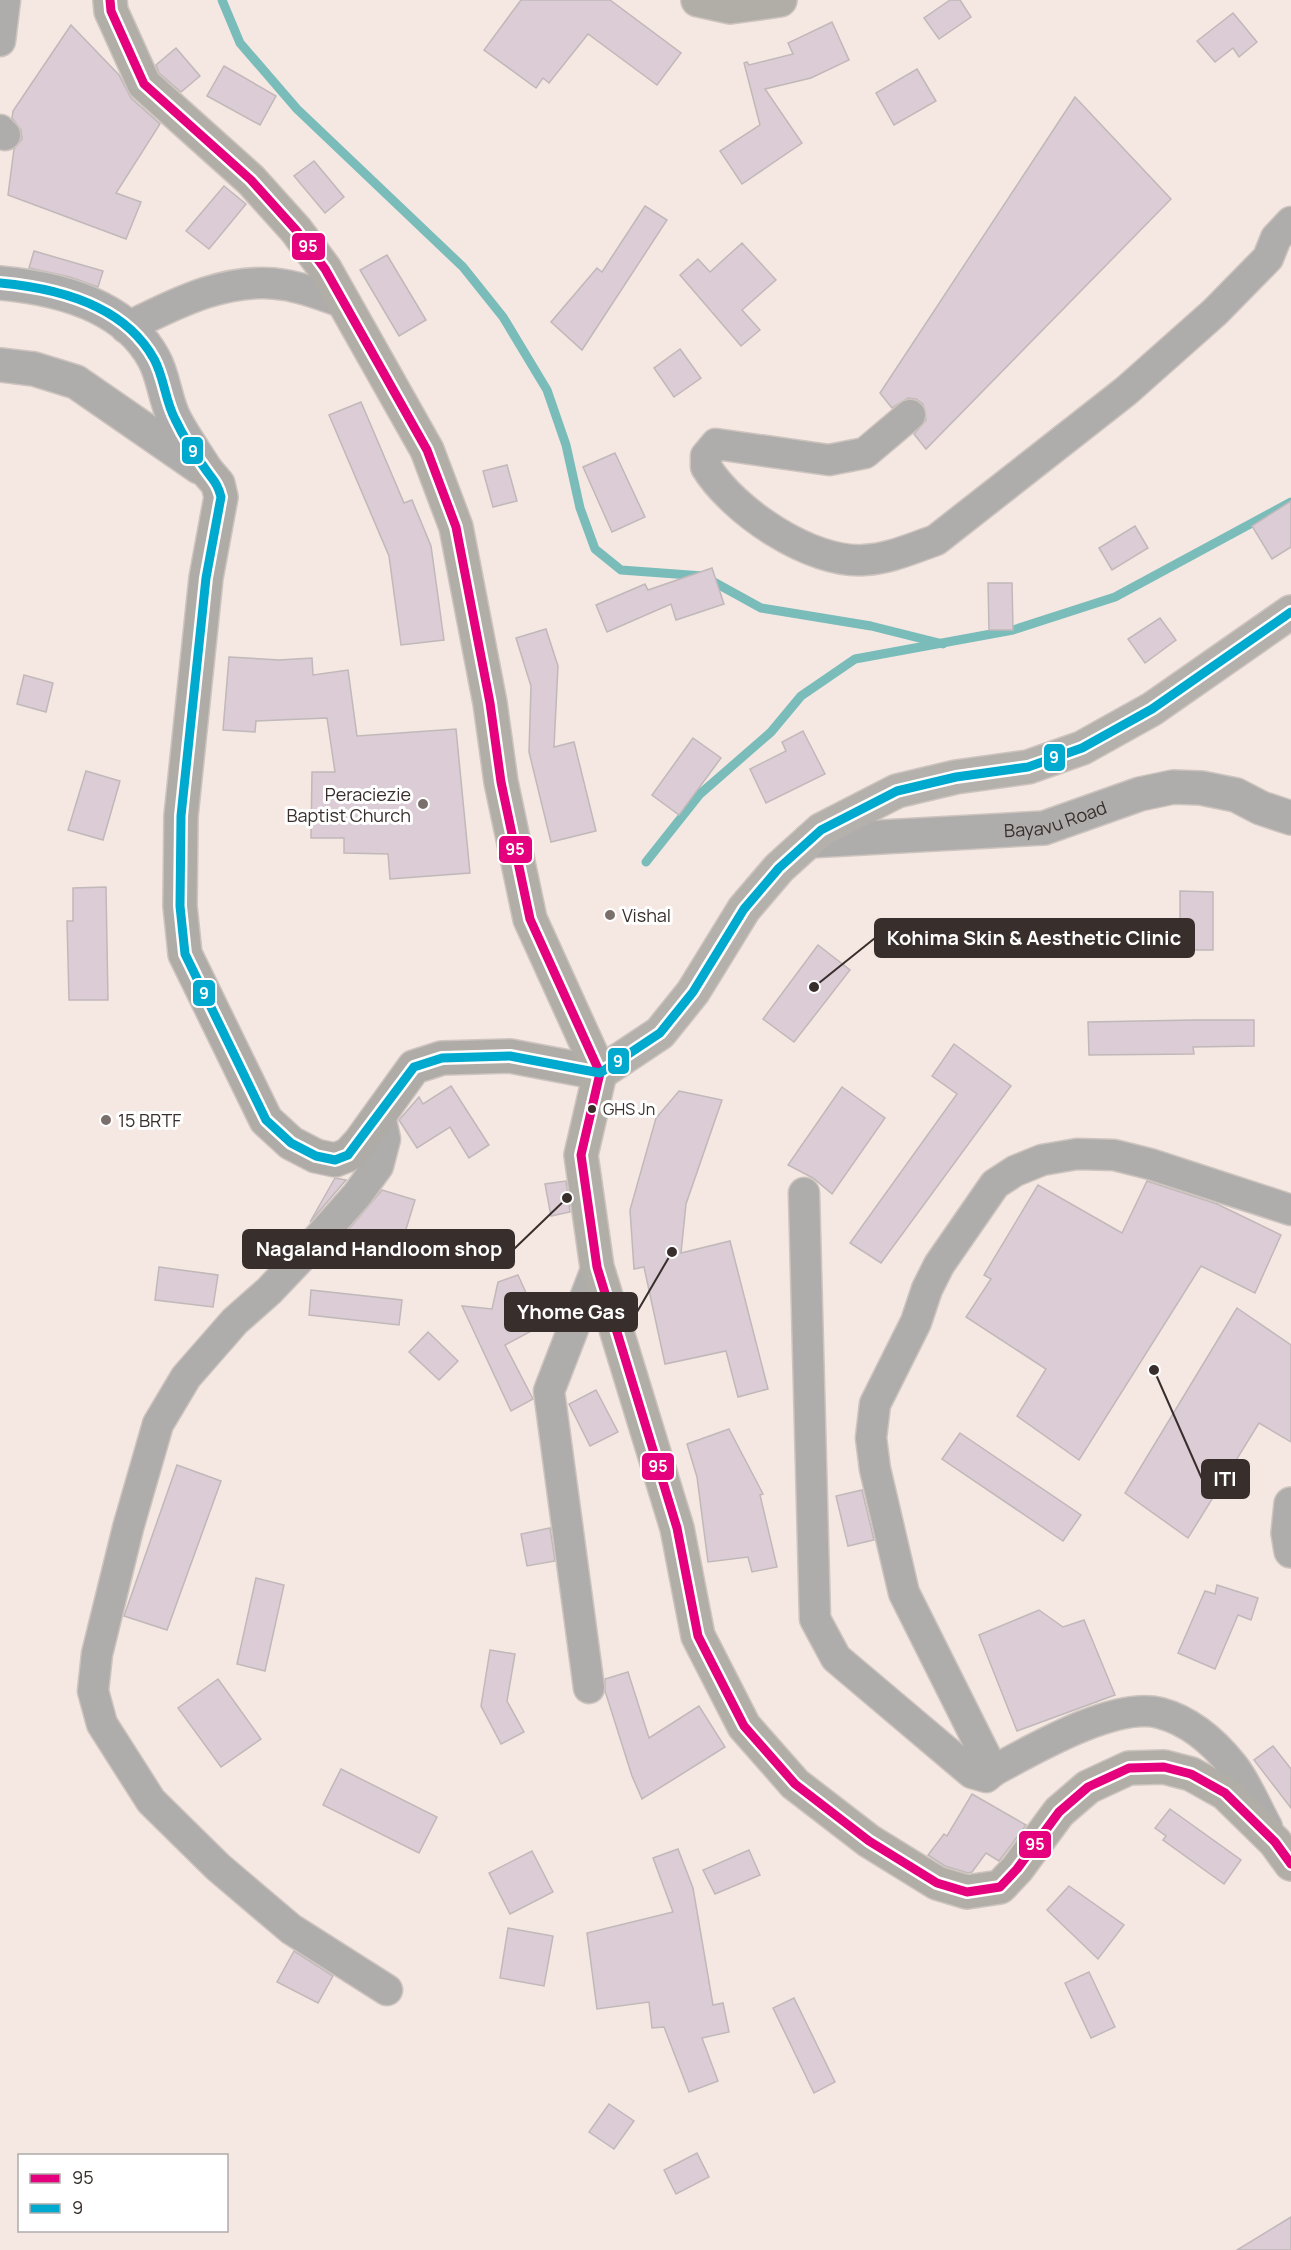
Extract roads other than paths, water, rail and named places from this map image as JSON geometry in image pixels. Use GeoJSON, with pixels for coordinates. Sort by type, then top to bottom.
{"type":"FeatureCollection","features":[{"type":"Feature","properties":{"kind":"highway"},"geometry":{"type":"LineString","coordinates":[[110,0],[111,11],[144,84],[250,180],[289,222],[325,269],[427,450],[456,527],[490,703],[501,782],[530,919],[600,1073],[581,1155],[597,1267],[677,1528],[698,1636],[744,1725],[795,1784],[869,1841],[937,1883],[967,1892],[1000,1887],[1017,1869],[1059,1812],[1088,1787],[1129,1768],[1164,1767],[1191,1774],[1225,1793],[1283,1853]]}},
{"type":"Feature","properties":{"kind":"highway"},"geometry":{"type":"LineString","coordinates":[[698,0],[730,7],[780,0]]}},
{"type":"Feature","properties":{"kind":"main road"},"geometry":{"type":"LineString","coordinates":[[206,471],[218,484],[221,497],[206,578],[181,816],[180,906],[185,954],[266,1120],[291,1143],[316,1156],[335,1160],[348,1155],[414,1067],[442,1058],[510,1056],[600,1073],[660,1033],[693,992],[744,909],[779,868],[821,830],[861,807],[897,791],[956,777],[1028,767],[1082,748],[1152,709],[1291,612]]}},
{"type":"Feature","properties":{"kind":"street"},"geometry":{"type":"LineString","coordinates":[[0,41],[5,0]]}},
{"type":"Feature","properties":{"kind":"street"},"geometry":{"type":"LineString","coordinates":[[910,415],[865,453],[829,460],[716,444],[706,456],[706,467],[742,507],[777,533],[806,548],[837,558],[864,560],[898,553],[936,540],[1126,391],[1215,312],[1268,258],[1276,238],[1291,222]]}},
{"type":"Feature","properties":{"kind":"street"},"geometry":{"type":"LineString","coordinates":[[0,283],[37,286],[87,302],[143,342],[155,361],[175,419],[206,471]]}},
{"type":"Feature","properties":{"kind":"street"},"geometry":{"type":"LineString","coordinates":[[126,328],[185,300],[233,286],[283,284],[343,302]]}},
{"type":"Feature","properties":{"kind":"street"},"geometry":{"type":"LineString","coordinates":[[0,365],[34,369],[76,382],[206,471]]}},
{"type":"Feature","properties":{"kind":"street","name":"Bayavu Road"},"geometry":{"type":"LineString","coordinates":[[809,841],[1044,828],[1140,794],[1173,788],[1201,788],[1236,795],[1261,808],[1291,818]]}},
{"type":"Feature","properties":{"kind":"street"},"geometry":{"type":"LineString","coordinates":[[380,1115],[385,1138],[378,1166],[357,1195],[307,1251],[269,1291],[235,1321],[186,1377],[158,1424],[128,1528],[97,1654],[93,1691],[102,1724],[151,1801],[218,1867],[291,1929],[387,1990]]}},
{"type":"Feature","properties":{"kind":"street"},"geometry":{"type":"LineString","coordinates":[[993,1772],[904,1593],[875,1469],[873,1448],[875,1404],[915,1322],[939,1265],[995,1184],[1042,1160],[1077,1154],[1114,1155],[1150,1164],[1291,1210]]}},
{"type":"Feature","properties":{"kind":"street"},"geometry":{"type":"LineString","coordinates":[[804,1193],[815,1619],[836,1658],[972,1773],[986,1777],[1053,1739],[1092,1723],[1136,1712],[1159,1712],[1200,1731],[1234,1767],[1283,1853]]}},
{"type":"Feature","properties":{"kind":"street"},"geometry":{"type":"LineString","coordinates":[[589,1688],[549,1391],[597,1267]]}},
{"type":"Feature","properties":{"kind":"street"},"geometry":{"type":"LineString","coordinates":[[1291,1504],[1288,1533],[1291,1551]]}},
{"type":"Feature","properties":{"kind":"waterway"},"geometry":{"type":"LineString","coordinates":[[222,0],[240,43],[297,109],[463,267],[503,317],[547,390],[566,445],[580,508],[595,549],[621,570],[703,576],[761,608],[871,626],[943,644]]}},
{"type":"Feature","properties":{"kind":"waterway"},"geometry":{"type":"LineString","coordinates":[[646,862],[700,794],[771,732],[801,696],[855,659],[1013,630],[1115,597],[1291,502]]}},
{"type":"Feature","properties":{"kind":"place","name":"Peraciezie Baptist Church"},"geometry":{"type":"Point","coordinates":[423,804]}},
{"type":"Feature","properties":{"kind":"place","name":"Vishal"},"geometry":{"type":"Point","coordinates":[610,915]}},
{"type":"Feature","properties":{"kind":"place","name":"Kohima Skin & Aesthetic Clinic"},"geometry":{"type":"Point","coordinates":[814,987]}},
{"type":"Feature","properties":{"kind":"place","name":"GHS Jn"},"geometry":{"type":"Point","coordinates":[592,1109]}},
{"type":"Feature","properties":{"kind":"place","name":"15 BRTF"},"geometry":{"type":"Point","coordinates":[106,1120]}},
{"type":"Feature","properties":{"kind":"place","name":"Nagaland Handloom shop"},"geometry":{"type":"Point","coordinates":[567,1198]}},
{"type":"Feature","properties":{"kind":"place","name":"Yhome Gas"},"geometry":{"type":"Point","coordinates":[672,1252]}},
{"type":"Feature","properties":{"kind":"place","name":"ITI"},"geometry":{"type":"Point","coordinates":[1154,1370]}}]}
